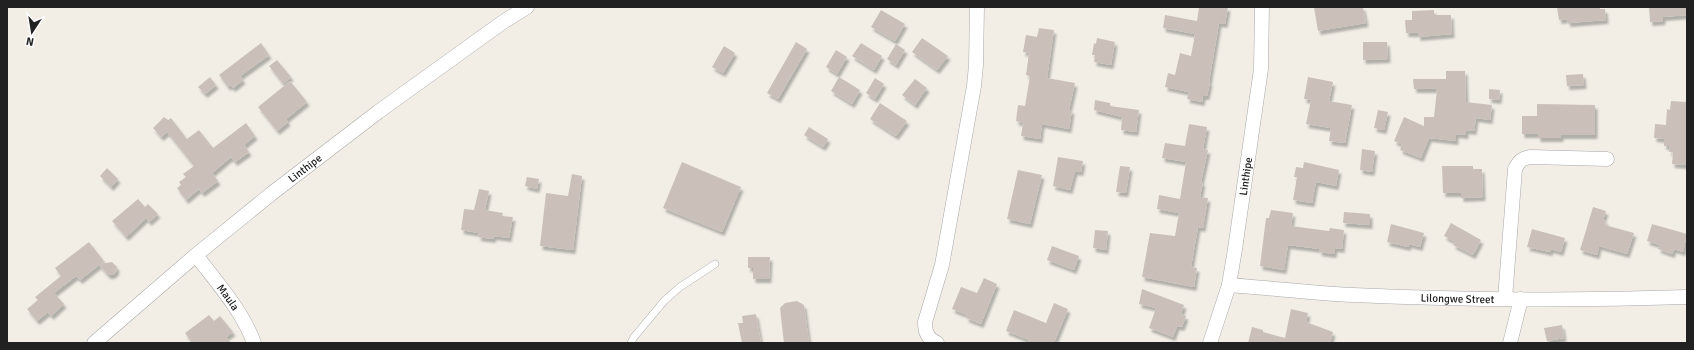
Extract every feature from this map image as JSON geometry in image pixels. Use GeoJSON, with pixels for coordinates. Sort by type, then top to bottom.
{"type":"FeatureCollection","features":[{"type":"Feature","properties":{"kind":"street","name":"Linthipe"},"geometry":{"type":"LineString","coordinates":[[94,343],[196,255],[271,194],[378,112],[503,22],[527,7]]}},
{"type":"Feature","properties":{"kind":"street"},"geometry":{"type":"LineString","coordinates":[[936,343],[928,336],[925,330],[925,322],[942,265],[974,86],[976,65],[977,7]]}},
{"type":"Feature","properties":{"kind":"street","name":"Linthipe"},"geometry":{"type":"LineString","coordinates":[[1210,343],[1229,285],[1261,69],[1262,7]]}},
{"type":"Feature","properties":{"kind":"street"},"geometry":{"type":"LineString","coordinates":[[1504,299],[1515,168],[1519,162],[1524,158],[1531,157],[1606,159]]}},
{"type":"Feature","properties":{"kind":"street","name":"Maula"},"geometry":{"type":"LineString","coordinates":[[196,255],[248,326],[254,343]]}},
{"type":"Feature","properties":{"kind":"street","name":"Lilongwe Street"},"geometry":{"type":"LineString","coordinates":[[1229,285],[1353,295],[1521,300],[1687,297]]}},
{"type":"Feature","properties":{"kind":"street"},"geometry":{"type":"LineString","coordinates":[[1510,343],[1521,300]]}},
{"type":"Feature","properties":{"kind":"lane"},"geometry":{"type":"LineString","coordinates":[[631,343],[634,337],[665,300],[680,287],[715,264]]}},
{"type":"Feature","properties":{"kind":"building"},"geometry":{"type":"Polygon","coordinates":[[[1199,7],[1228,7],[1225,24],[1219,23],[1207,96],[1203,96],[1202,102],[1187,99],[1189,92],[1165,87],[1168,73],[1175,75],[1180,53],[1191,56],[1195,34],[1163,28],[1165,15],[1197,21],[1199,7]]]}},
{"type":"Feature","properties":{"kind":"building"},"geometry":{"type":"Polygon","coordinates":[[[1314,7],[1363,7],[1366,23],[1318,31],[1314,7]]]}},
{"type":"Feature","properties":{"kind":"building"},"geometry":{"type":"Polygon","coordinates":[[[1557,7],[1600,7],[1600,9],[1605,9],[1606,20],[1568,23],[1567,19],[1559,20],[1557,7]]]}},
{"type":"Feature","properties":{"kind":"building"},"geometry":{"type":"Polygon","coordinates":[[[1649,7],[1687,7],[1687,15],[1663,17],[1663,21],[1650,22],[1649,7]]]}},
{"type":"Feature","properties":{"kind":"building"},"geometry":{"type":"Polygon","coordinates":[[[881,10],[905,24],[895,41],[871,27],[881,10]]]}},
{"type":"Feature","properties":{"kind":"building"},"geometry":{"type":"Polygon","coordinates":[[[1434,10],[1434,15],[1451,15],[1452,34],[1418,37],[1418,33],[1406,33],[1405,20],[1412,20],[1412,11],[1434,10]]]}},
{"type":"Feature","properties":{"kind":"building"},"geometry":{"type":"Polygon","coordinates":[[[1039,28],[1054,30],[1047,78],[1075,83],[1069,110],[1072,110],[1069,129],[1042,124],[1040,139],[1021,136],[1023,123],[1016,121],[1018,105],[1025,106],[1030,76],[1026,75],[1029,53],[1023,52],[1026,35],[1037,37],[1039,28]]]}},
{"type":"Feature","properties":{"kind":"building"},"geometry":{"type":"Polygon","coordinates":[[[922,38],[948,56],[937,70],[912,52],[922,38]]]}},
{"type":"Feature","properties":{"kind":"building"},"geometry":{"type":"Polygon","coordinates":[[[1097,38],[1115,42],[1111,65],[1094,62],[1095,55],[1092,55],[1094,43],[1096,44],[1097,38]]]}},
{"type":"Feature","properties":{"kind":"building"},"geometry":{"type":"Polygon","coordinates":[[[796,42],[807,49],[778,99],[767,93],[796,42]]]}},
{"type":"Feature","properties":{"kind":"building"},"geometry":{"type":"Polygon","coordinates":[[[1363,42],[1387,42],[1388,59],[1363,60],[1363,42]]]}},
{"type":"Feature","properties":{"kind":"building"},"geometry":{"type":"Polygon","coordinates":[[[261,43],[269,55],[240,76],[243,80],[233,88],[230,85],[228,87],[219,75],[261,43]]]}},
{"type":"Feature","properties":{"kind":"building"},"geometry":{"type":"Polygon","coordinates":[[[861,43],[882,56],[874,70],[852,56],[861,43]]]}},
{"type":"Feature","properties":{"kind":"building"},"geometry":{"type":"Polygon","coordinates":[[[896,44],[905,50],[896,65],[887,59],[896,44]]]}},
{"type":"Feature","properties":{"kind":"building"},"geometry":{"type":"Polygon","coordinates":[[[724,46],[735,53],[723,73],[712,67],[724,46]]]}},
{"type":"Feature","properties":{"kind":"building"},"geometry":{"type":"Polygon","coordinates":[[[836,50],[847,57],[837,74],[826,67],[836,50]]]}},
{"type":"Feature","properties":{"kind":"building"},"geometry":{"type":"Polygon","coordinates":[[[277,60],[291,77],[283,84],[269,66],[277,60]]]}},
{"type":"Feature","properties":{"kind":"building"},"geometry":{"type":"Polygon","coordinates":[[[1446,71],[1465,71],[1466,102],[1492,105],[1490,120],[1476,118],[1474,131],[1466,130],[1466,135],[1456,134],[1456,141],[1429,138],[1421,158],[1400,150],[1402,144],[1394,141],[1404,117],[1424,126],[1424,117],[1434,117],[1437,89],[1414,89],[1413,79],[1446,79],[1446,71]]]}},
{"type":"Feature","properties":{"kind":"building"},"geometry":{"type":"Polygon","coordinates":[[[1583,74],[1584,85],[1567,86],[1566,75],[1583,74]]]}},
{"type":"Feature","properties":{"kind":"building"},"geometry":{"type":"Polygon","coordinates":[[[210,77],[216,85],[205,94],[198,87],[210,77]]]}},
{"type":"Feature","properties":{"kind":"building"},"geometry":{"type":"Polygon","coordinates":[[[839,77],[860,90],[852,104],[831,91],[839,77]]]}},
{"type":"Feature","properties":{"kind":"building"},"geometry":{"type":"Polygon","coordinates":[[[1308,77],[1333,82],[1329,101],[1352,105],[1345,143],[1329,141],[1331,128],[1306,124],[1311,100],[1304,99],[1308,77]]]}},
{"type":"Feature","properties":{"kind":"building"},"geometry":{"type":"Polygon","coordinates":[[[875,78],[884,84],[875,99],[866,93],[875,78]]]}},
{"type":"Feature","properties":{"kind":"building"},"geometry":{"type":"Polygon","coordinates":[[[915,79],[927,88],[915,105],[902,95],[915,79]]]}},
{"type":"Feature","properties":{"kind":"building"},"geometry":{"type":"Polygon","coordinates":[[[290,81],[307,102],[286,119],[288,122],[277,131],[258,107],[290,81]]]}},
{"type":"Feature","properties":{"kind":"building"},"geometry":{"type":"Polygon","coordinates":[[[1489,89],[1500,90],[1499,100],[1489,99],[1489,89]]]}},
{"type":"Feature","properties":{"kind":"building"},"geometry":{"type":"Polygon","coordinates":[[[1095,100],[1110,103],[1110,106],[1139,110],[1136,132],[1121,130],[1122,117],[1094,110],[1095,100]]]}},
{"type":"Feature","properties":{"kind":"building"},"geometry":{"type":"Polygon","coordinates":[[[1671,101],[1687,102],[1686,165],[1672,164],[1673,152],[1669,152],[1670,146],[1664,146],[1664,139],[1654,138],[1655,124],[1666,125],[1667,109],[1670,110],[1671,101]]]}},
{"type":"Feature","properties":{"kind":"building"},"geometry":{"type":"Polygon","coordinates":[[[880,103],[907,121],[896,136],[870,119],[880,103]]]}},
{"type":"Feature","properties":{"kind":"building"},"geometry":{"type":"Polygon","coordinates":[[[1537,104],[1595,105],[1595,135],[1561,135],[1561,138],[1538,138],[1538,134],[1522,134],[1522,116],[1537,116],[1537,104]]]}},
{"type":"Feature","properties":{"kind":"building"},"geometry":{"type":"Polygon","coordinates":[[[1378,110],[1388,112],[1384,130],[1374,128],[1378,110]]]}},
{"type":"Feature","properties":{"kind":"building"},"geometry":{"type":"Polygon","coordinates":[[[164,117],[168,120],[171,118],[187,139],[199,130],[213,148],[246,123],[255,136],[244,145],[249,152],[235,162],[231,157],[212,173],[218,181],[202,193],[199,189],[186,200],[177,188],[181,185],[179,182],[186,177],[183,174],[194,166],[167,132],[161,137],[153,128],[164,117]]]}},
{"type":"Feature","properties":{"kind":"building"},"geometry":{"type":"Polygon","coordinates":[[[1189,124],[1207,127],[1203,149],[1208,150],[1201,182],[1203,182],[1200,197],[1208,198],[1203,228],[1198,227],[1191,267],[1197,268],[1194,287],[1142,277],[1150,233],[1175,236],[1179,213],[1157,209],[1159,195],[1180,199],[1186,162],[1162,158],[1165,143],[1185,146],[1189,124]]]}},
{"type":"Feature","properties":{"kind":"building"},"geometry":{"type":"Polygon","coordinates":[[[809,127],[828,139],[823,147],[804,135],[809,127]]]}},
{"type":"Feature","properties":{"kind":"building"},"geometry":{"type":"Polygon","coordinates":[[[1362,149],[1375,151],[1372,172],[1360,170],[1362,149]]]}},
{"type":"Feature","properties":{"kind":"building"},"geometry":{"type":"Polygon","coordinates":[[[1058,157],[1083,161],[1081,172],[1075,171],[1070,190],[1053,186],[1058,157]]]}},
{"type":"Feature","properties":{"kind":"building"},"geometry":{"type":"Polygon","coordinates":[[[682,162],[741,187],[722,232],[663,208],[682,162]]]}},
{"type":"Feature","properties":{"kind":"building"},"geometry":{"type":"Polygon","coordinates":[[[1304,162],[1339,170],[1336,186],[1316,182],[1312,203],[1293,200],[1297,177],[1294,177],[1296,167],[1303,168],[1304,162]]]}},
{"type":"Feature","properties":{"kind":"building"},"geometry":{"type":"Polygon","coordinates":[[[1120,166],[1130,167],[1126,193],[1116,192],[1120,166]]]}},
{"type":"Feature","properties":{"kind":"building"},"geometry":{"type":"Polygon","coordinates":[[[1442,166],[1473,166],[1473,169],[1482,169],[1483,197],[1461,198],[1461,193],[1443,193],[1442,166]]]}},
{"type":"Feature","properties":{"kind":"building"},"geometry":{"type":"Polygon","coordinates":[[[107,168],[118,179],[111,187],[100,176],[107,168]]]}},
{"type":"Feature","properties":{"kind":"building"},"geometry":{"type":"Polygon","coordinates":[[[1018,170],[1042,175],[1030,224],[1007,219],[1018,170]]]}},
{"type":"Feature","properties":{"kind":"building"},"geometry":{"type":"Polygon","coordinates":[[[572,174],[582,176],[573,250],[540,246],[546,193],[568,196],[572,174]]]}},
{"type":"Feature","properties":{"kind":"building"},"geometry":{"type":"Polygon","coordinates":[[[527,177],[539,179],[537,189],[525,186],[527,177]]]}},
{"type":"Feature","properties":{"kind":"building"},"geometry":{"type":"Polygon","coordinates":[[[479,189],[489,191],[485,210],[503,213],[502,216],[513,217],[509,238],[494,236],[493,239],[478,237],[479,233],[461,230],[464,209],[474,210],[479,189]]]}},
{"type":"Feature","properties":{"kind":"building"},"geometry":{"type":"Polygon","coordinates":[[[138,199],[145,207],[148,204],[158,214],[149,222],[146,218],[126,237],[112,221],[138,199]]]}},
{"type":"Feature","properties":{"kind":"building"},"geometry":{"type":"Polygon","coordinates":[[[1593,207],[1606,211],[1603,220],[1606,221],[1605,225],[1634,233],[1627,254],[1599,246],[1597,255],[1580,250],[1593,207]]]}},
{"type":"Feature","properties":{"kind":"building"},"geometry":{"type":"Polygon","coordinates":[[[1271,210],[1293,213],[1291,226],[1329,231],[1330,228],[1344,230],[1342,249],[1335,248],[1334,254],[1319,252],[1320,249],[1288,245],[1284,270],[1260,266],[1266,218],[1269,218],[1271,210]]]}},
{"type":"Feature","properties":{"kind":"building"},"geometry":{"type":"Polygon","coordinates":[[[1344,212],[1370,214],[1370,225],[1343,223],[1344,212]]]}},
{"type":"Feature","properties":{"kind":"building"},"geometry":{"type":"Polygon","coordinates":[[[1451,223],[1481,240],[1473,255],[1453,245],[1455,242],[1444,236],[1451,223]]]}},
{"type":"Feature","properties":{"kind":"building"},"geometry":{"type":"Polygon","coordinates":[[[1391,224],[1424,233],[1420,247],[1409,244],[1408,247],[1387,242],[1391,224]]]}},
{"type":"Feature","properties":{"kind":"building"},"geometry":{"type":"Polygon","coordinates":[[[1652,224],[1687,234],[1683,252],[1674,249],[1672,254],[1658,249],[1660,245],[1647,241],[1652,224]]]}},
{"type":"Feature","properties":{"kind":"building"},"geometry":{"type":"Polygon","coordinates":[[[1532,229],[1565,238],[1561,252],[1551,249],[1550,252],[1527,247],[1532,229]]]}},
{"type":"Feature","properties":{"kind":"building"},"geometry":{"type":"Polygon","coordinates":[[[1095,230],[1108,231],[1106,250],[1093,248],[1095,230]]]}},
{"type":"Feature","properties":{"kind":"building"},"geometry":{"type":"Polygon","coordinates":[[[89,242],[104,261],[100,264],[112,262],[117,267],[116,272],[112,275],[108,275],[99,265],[80,280],[76,276],[54,293],[64,304],[51,316],[48,312],[37,321],[27,309],[38,300],[35,297],[61,276],[55,268],[89,242]]]}},
{"type":"Feature","properties":{"kind":"building"},"geometry":{"type":"Polygon","coordinates":[[[1052,246],[1079,256],[1074,270],[1047,260],[1052,246]]]}},
{"type":"Feature","properties":{"kind":"building"},"geometry":{"type":"Polygon","coordinates":[[[748,257],[770,257],[769,279],[753,279],[753,268],[748,268],[748,257]]]}},
{"type":"Feature","properties":{"kind":"building"},"geometry":{"type":"Polygon","coordinates":[[[984,278],[997,284],[981,324],[966,318],[967,315],[952,309],[961,287],[977,293],[984,278]]]}},
{"type":"Feature","properties":{"kind":"building"},"geometry":{"type":"Polygon","coordinates":[[[1142,289],[1184,305],[1181,314],[1186,316],[1182,327],[1177,326],[1173,337],[1149,328],[1156,308],[1139,304],[1142,289]]]}},
{"type":"Feature","properties":{"kind":"building"},"geometry":{"type":"Polygon","coordinates":[[[797,301],[804,305],[809,343],[784,343],[780,308],[785,303],[797,301]]]}},
{"type":"Feature","properties":{"kind":"building"},"geometry":{"type":"Polygon","coordinates":[[[1054,303],[1068,309],[1054,343],[1028,343],[1029,340],[1006,331],[1014,310],[1046,323],[1054,303]]]}},
{"type":"Feature","properties":{"kind":"building"},"geometry":{"type":"Polygon","coordinates":[[[1291,309],[1308,313],[1306,322],[1333,332],[1330,343],[1248,343],[1252,327],[1263,330],[1263,332],[1285,338],[1291,309]]]}},
{"type":"Feature","properties":{"kind":"building"},"geometry":{"type":"Polygon","coordinates":[[[756,314],[761,343],[742,343],[738,323],[743,323],[742,316],[756,314]]]}},
{"type":"Feature","properties":{"kind":"building"},"geometry":{"type":"Polygon","coordinates":[[[209,315],[214,321],[220,316],[233,332],[226,337],[231,343],[192,343],[185,333],[209,315]]]}},
{"type":"Feature","properties":{"kind":"building"},"geometry":{"type":"Polygon","coordinates":[[[1562,325],[1564,338],[1547,341],[1544,328],[1562,325]]]}}]}
